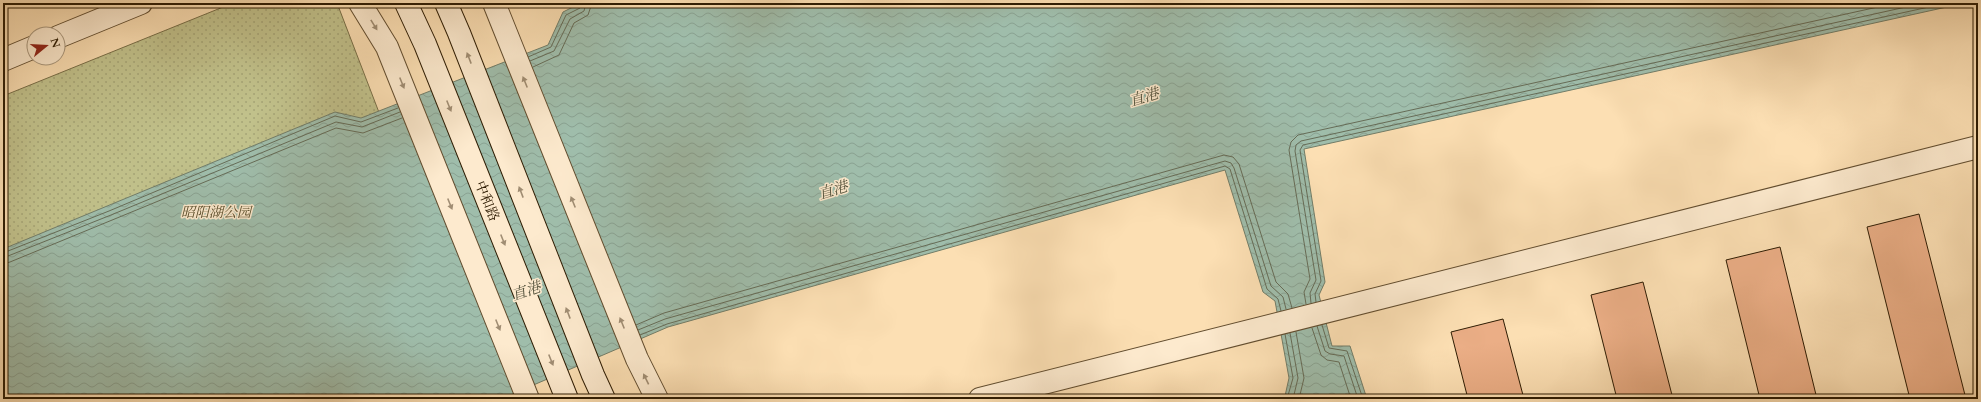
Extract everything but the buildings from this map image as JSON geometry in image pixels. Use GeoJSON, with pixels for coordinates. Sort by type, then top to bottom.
{"type":"FeatureCollection","features":[{"type":"Feature","properties":{"kind":"street"},"geometry":{"type":"LineString","coordinates":[[66,34],[141,3]]}},
{"type":"Feature","properties":{"kind":"street"},"geometry":{"type":"LineString","coordinates":[[360,3],[387,47],[528,399]]}},
{"type":"Feature","properties":{"kind":"street","name":"中和路"},"geometry":{"type":"LineString","coordinates":[[406,3],[424,44],[565,394]]}},
{"type":"Feature","properties":{"kind":"street"},"geometry":{"type":"LineString","coordinates":[[446,3],[459,32],[593,376],[604,399]]}},
{"type":"Feature","properties":{"kind":"street"},"geometry":{"type":"LineString","coordinates":[[496,8],[637,359],[656,399]]}},
{"type":"Feature","properties":{"kind":"street"},"geometry":{"type":"LineString","coordinates":[[3,60],[26,50]]}},
{"type":"Feature","properties":{"kind":"street"},"geometry":{"type":"LineString","coordinates":[[980,399],[1978,147]]}},
{"type":"Feature","properties":{"kind":"green space","name":"昭阳湖公园"},"geometry":{"type":"Polygon","coordinates":[[[233,3],[337,3],[489,399],[3,399],[3,96],[233,3]]]}},
{"type":"Feature","properties":{"kind":"water","name":"直港"},"geometry":{"type":"Polygon","coordinates":[[[581,3],[1965,3],[1304,149],[1325,282],[1319,295],[1332,346],[1350,346],[1367,399],[1275,399],[1275,397],[1285,396],[1289,378],[1275,301],[1263,292],[1225,170],[668,327],[501,399],[3,399],[3,249],[335,112],[361,118],[548,45],[563,12],[581,3]]]}}]}
